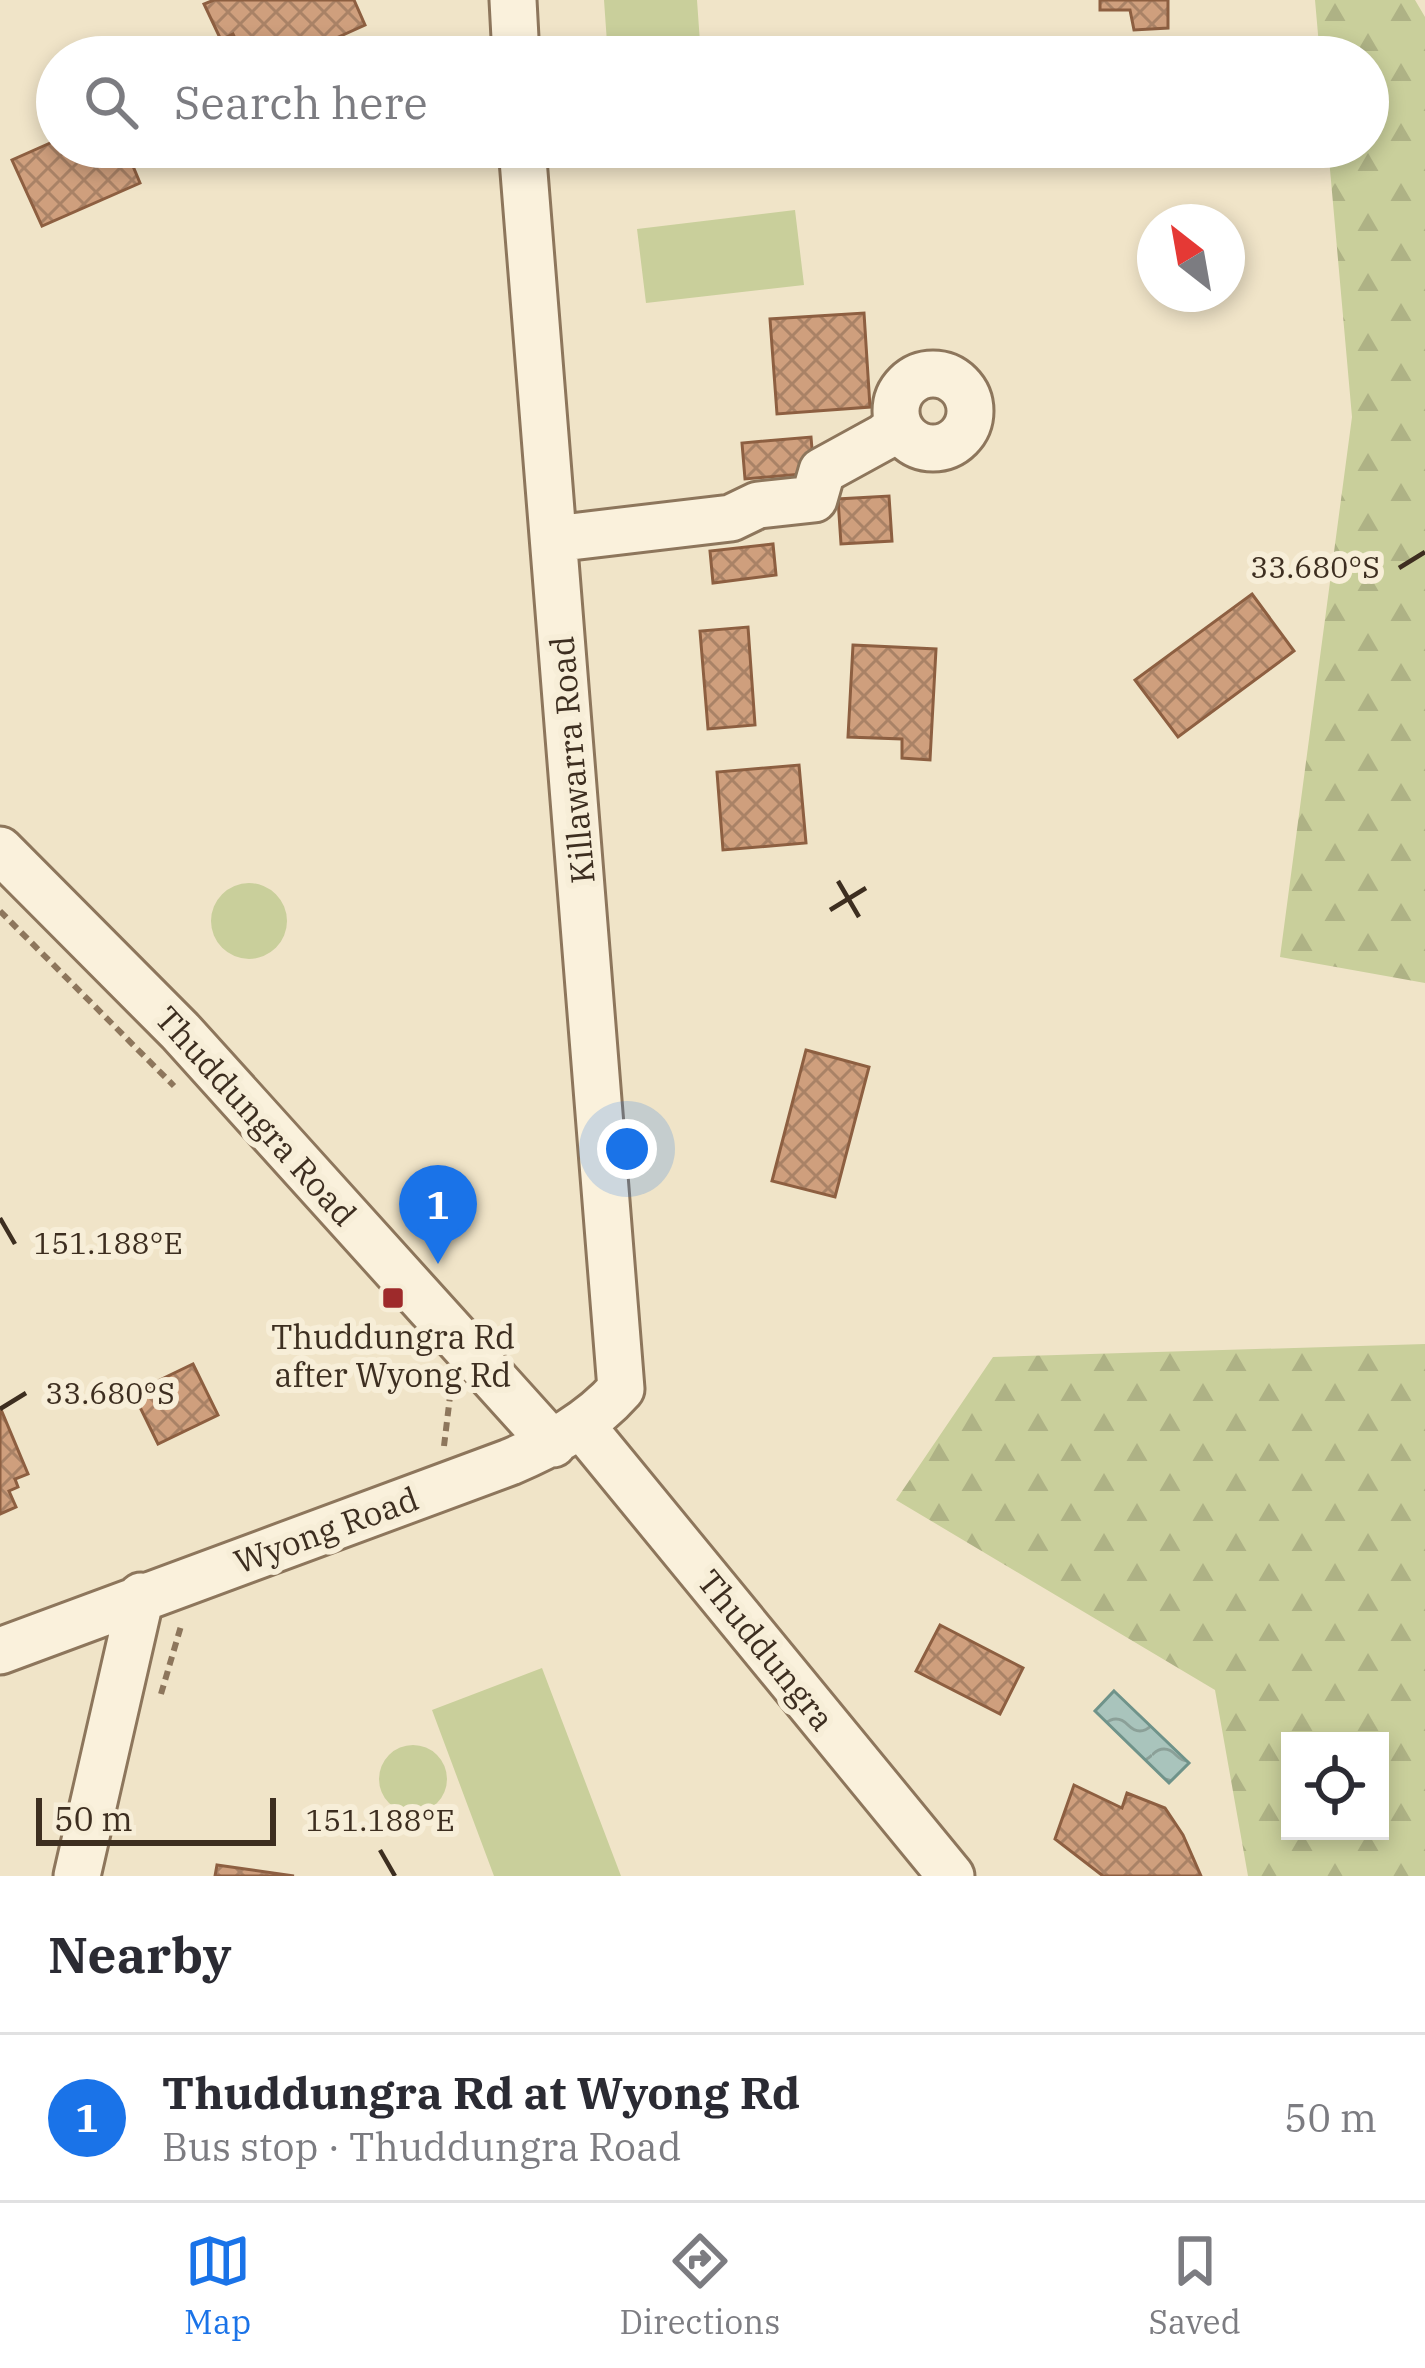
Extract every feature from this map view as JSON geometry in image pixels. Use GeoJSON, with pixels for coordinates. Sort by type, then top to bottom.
{"type":"FeatureCollection","features":[{"type":"Feature","properties":{"kind":"street"},"geometry":{"type":"LineString","coordinates":[[513,0],[515,36]]}},
{"type":"Feature","properties":{"kind":"street","name":"Killawarra Road"},"geometry":{"type":"LineString","coordinates":[[523,168],[622,1372]]}},
{"type":"Feature","properties":{"kind":"street"},"geometry":{"type":"LineString","coordinates":[[554,539],[731,518],[758,506],[814,499],[822,471],[898,425]]}},
{"type":"Feature","properties":{"kind":"street","name":"Thuddungra Road"},"geometry":{"type":"LineString","coordinates":[[0,850],[567,1434]]}},
{"type":"Feature","properties":{"kind":"street","name":"Wyong Road"},"geometry":{"type":"LineString","coordinates":[[0,1651],[290,1545],[567,1434],[621,1389],[622,1372]]}},
{"type":"Feature","properties":{"kind":"street","name":"Thuddungra"},"geometry":{"type":"LineString","coordinates":[[567,1434],[950,1876]]}},
{"type":"Feature","properties":{"kind":"street"},"geometry":{"type":"LineString","coordinates":[[77,1876],[141,1596]]}},
{"type":"Feature","properties":{"kind":"path"},"geometry":{"type":"LineString","coordinates":[[0,911],[174,1086]]}},
{"type":"Feature","properties":{"kind":"path"},"geometry":{"type":"LineString","coordinates":[[443,1451],[453,1374]]}},
{"type":"Feature","properties":{"kind":"path"},"geometry":{"type":"LineString","coordinates":[[161,1693],[181,1625]]}},
{"type":"Feature","properties":{"kind":"green space"},"geometry":{"type":"Polygon","coordinates":[[[604,0],[697,0],[700,36],[607,36],[604,0]]]}},
{"type":"Feature","properties":{"kind":"green space"},"geometry":{"type":"Polygon","coordinates":[[[1315,0],[1415,0],[1425,17],[1425,983],[1280,957],[1352,417],[1330,168],[1389,168],[1389,36],[1318,36],[1315,0]]]}},
{"type":"Feature","properties":{"kind":"green space"},"geometry":{"type":"Polygon","coordinates":[[[795,210],[804,285],[646,303],[637,229],[795,210]]]}},
{"type":"Feature","properties":{"kind":"green space"},"geometry":{"type":"Polygon","coordinates":[[[249,883],[276,894],[287,921],[276,948],[249,959],[222,948],[211,921],[222,894],[249,883]]]}},
{"type":"Feature","properties":{"kind":"green space"},"geometry":{"type":"Polygon","coordinates":[[[1425,1344],[1425,1876],[1248,1876],[1215,1690],[896,1500],[993,1357],[1425,1344]]]}},
{"type":"Feature","properties":{"kind":"green space"},"geometry":{"type":"Polygon","coordinates":[[[542,1668],[621,1876],[494,1876],[432,1710],[542,1668]]]}},
{"type":"Feature","properties":{"kind":"green space"},"geometry":{"type":"Polygon","coordinates":[[[413,1745],[437,1755],[447,1779],[437,1803],[413,1813],[389,1803],[379,1779],[389,1755],[413,1745]]]}},
{"type":"Feature","properties":{"kind":"water"},"geometry":{"type":"Polygon","coordinates":[[[1114,1691],[1189,1763],[1169,1783],[1095,1711],[1114,1691]]]}},
{"type":"Feature","properties":{"kind":"building"},"geometry":{"type":"Polygon","coordinates":[[[214,0],[354,0],[365,25],[341,36],[219,36],[204,4],[214,0]]]}},
{"type":"Feature","properties":{"kind":"building"},"geometry":{"type":"Polygon","coordinates":[[[1100,0],[1168,0],[1168,28],[1134,30],[1130,10],[1100,10],[1100,0]]]}},
{"type":"Feature","properties":{"kind":"building"},"geometry":{"type":"Polygon","coordinates":[[[36,149],[36,168],[134,168],[140,183],[42,226],[12,160],[36,149]]]}},
{"type":"Feature","properties":{"kind":"building"},"geometry":{"type":"Polygon","coordinates":[[[864,313],[870,407],[777,414],[770,319],[864,313]]]}},
{"type":"Feature","properties":{"kind":"building"},"geometry":{"type":"Polygon","coordinates":[[[811,437],[814,473],[745,479],[742,443],[811,437]]]}},
{"type":"Feature","properties":{"kind":"building"},"geometry":{"type":"Polygon","coordinates":[[[889,496],[892,541],[841,544],[838,499],[889,496]]]}},
{"type":"Feature","properties":{"kind":"building"},"geometry":{"type":"Polygon","coordinates":[[[773,544],[776,575],[713,583],[710,551],[773,544]]]}},
{"type":"Feature","properties":{"kind":"building"},"geometry":{"type":"Polygon","coordinates":[[[1252,594],[1294,651],[1178,737],[1135,680],[1252,594]]]}},
{"type":"Feature","properties":{"kind":"building"},"geometry":{"type":"Polygon","coordinates":[[[748,627],[755,725],[708,729],[700,631],[748,627]]]}},
{"type":"Feature","properties":{"kind":"building"},"geometry":{"type":"Polygon","coordinates":[[[853,645],[936,649],[930,760],[902,758],[902,739],[848,737],[853,645]]]}},
{"type":"Feature","properties":{"kind":"building"},"geometry":{"type":"Polygon","coordinates":[[[799,765],[806,843],[723,850],[717,772],[799,765]]]}},
{"type":"Feature","properties":{"kind":"building"},"geometry":{"type":"Polygon","coordinates":[[[806,1050],[869,1067],[835,1197],[772,1181],[806,1050]]]}},
{"type":"Feature","properties":{"kind":"building"},"geometry":{"type":"Polygon","coordinates":[[[193,1364],[218,1415],[158,1444],[133,1393],[193,1364]]]}},
{"type":"Feature","properties":{"kind":"building"},"geometry":{"type":"Polygon","coordinates":[[[0,1407],[28,1474],[15,1479],[18,1487],[9,1491],[16,1507],[0,1514],[0,1407]]]}},
{"type":"Feature","properties":{"kind":"building"},"geometry":{"type":"Polygon","coordinates":[[[940,1625],[1023,1668],[1000,1714],[916,1671],[940,1625]]]}},
{"type":"Feature","properties":{"kind":"building"},"geometry":{"type":"Polygon","coordinates":[[[1074,1785],[1122,1808],[1127,1793],[1165,1808],[1201,1876],[1103,1876],[1055,1839],[1074,1785]]]}},
{"type":"Feature","properties":{"kind":"building"},"geometry":{"type":"Polygon","coordinates":[[[217,1865],[294,1876],[215,1876],[217,1865]]]}},
{"type":"Feature","properties":{"kind":"place","name":"Thuddungra Rd at Wyong Rd"},"geometry":{"type":"Point","coordinates":[438,1264]}},
{"type":"Feature","properties":{"kind":"place","name":"Thuddungra Rd after Wyong Rd"},"geometry":{"type":"Point","coordinates":[393,1298]}}]}
